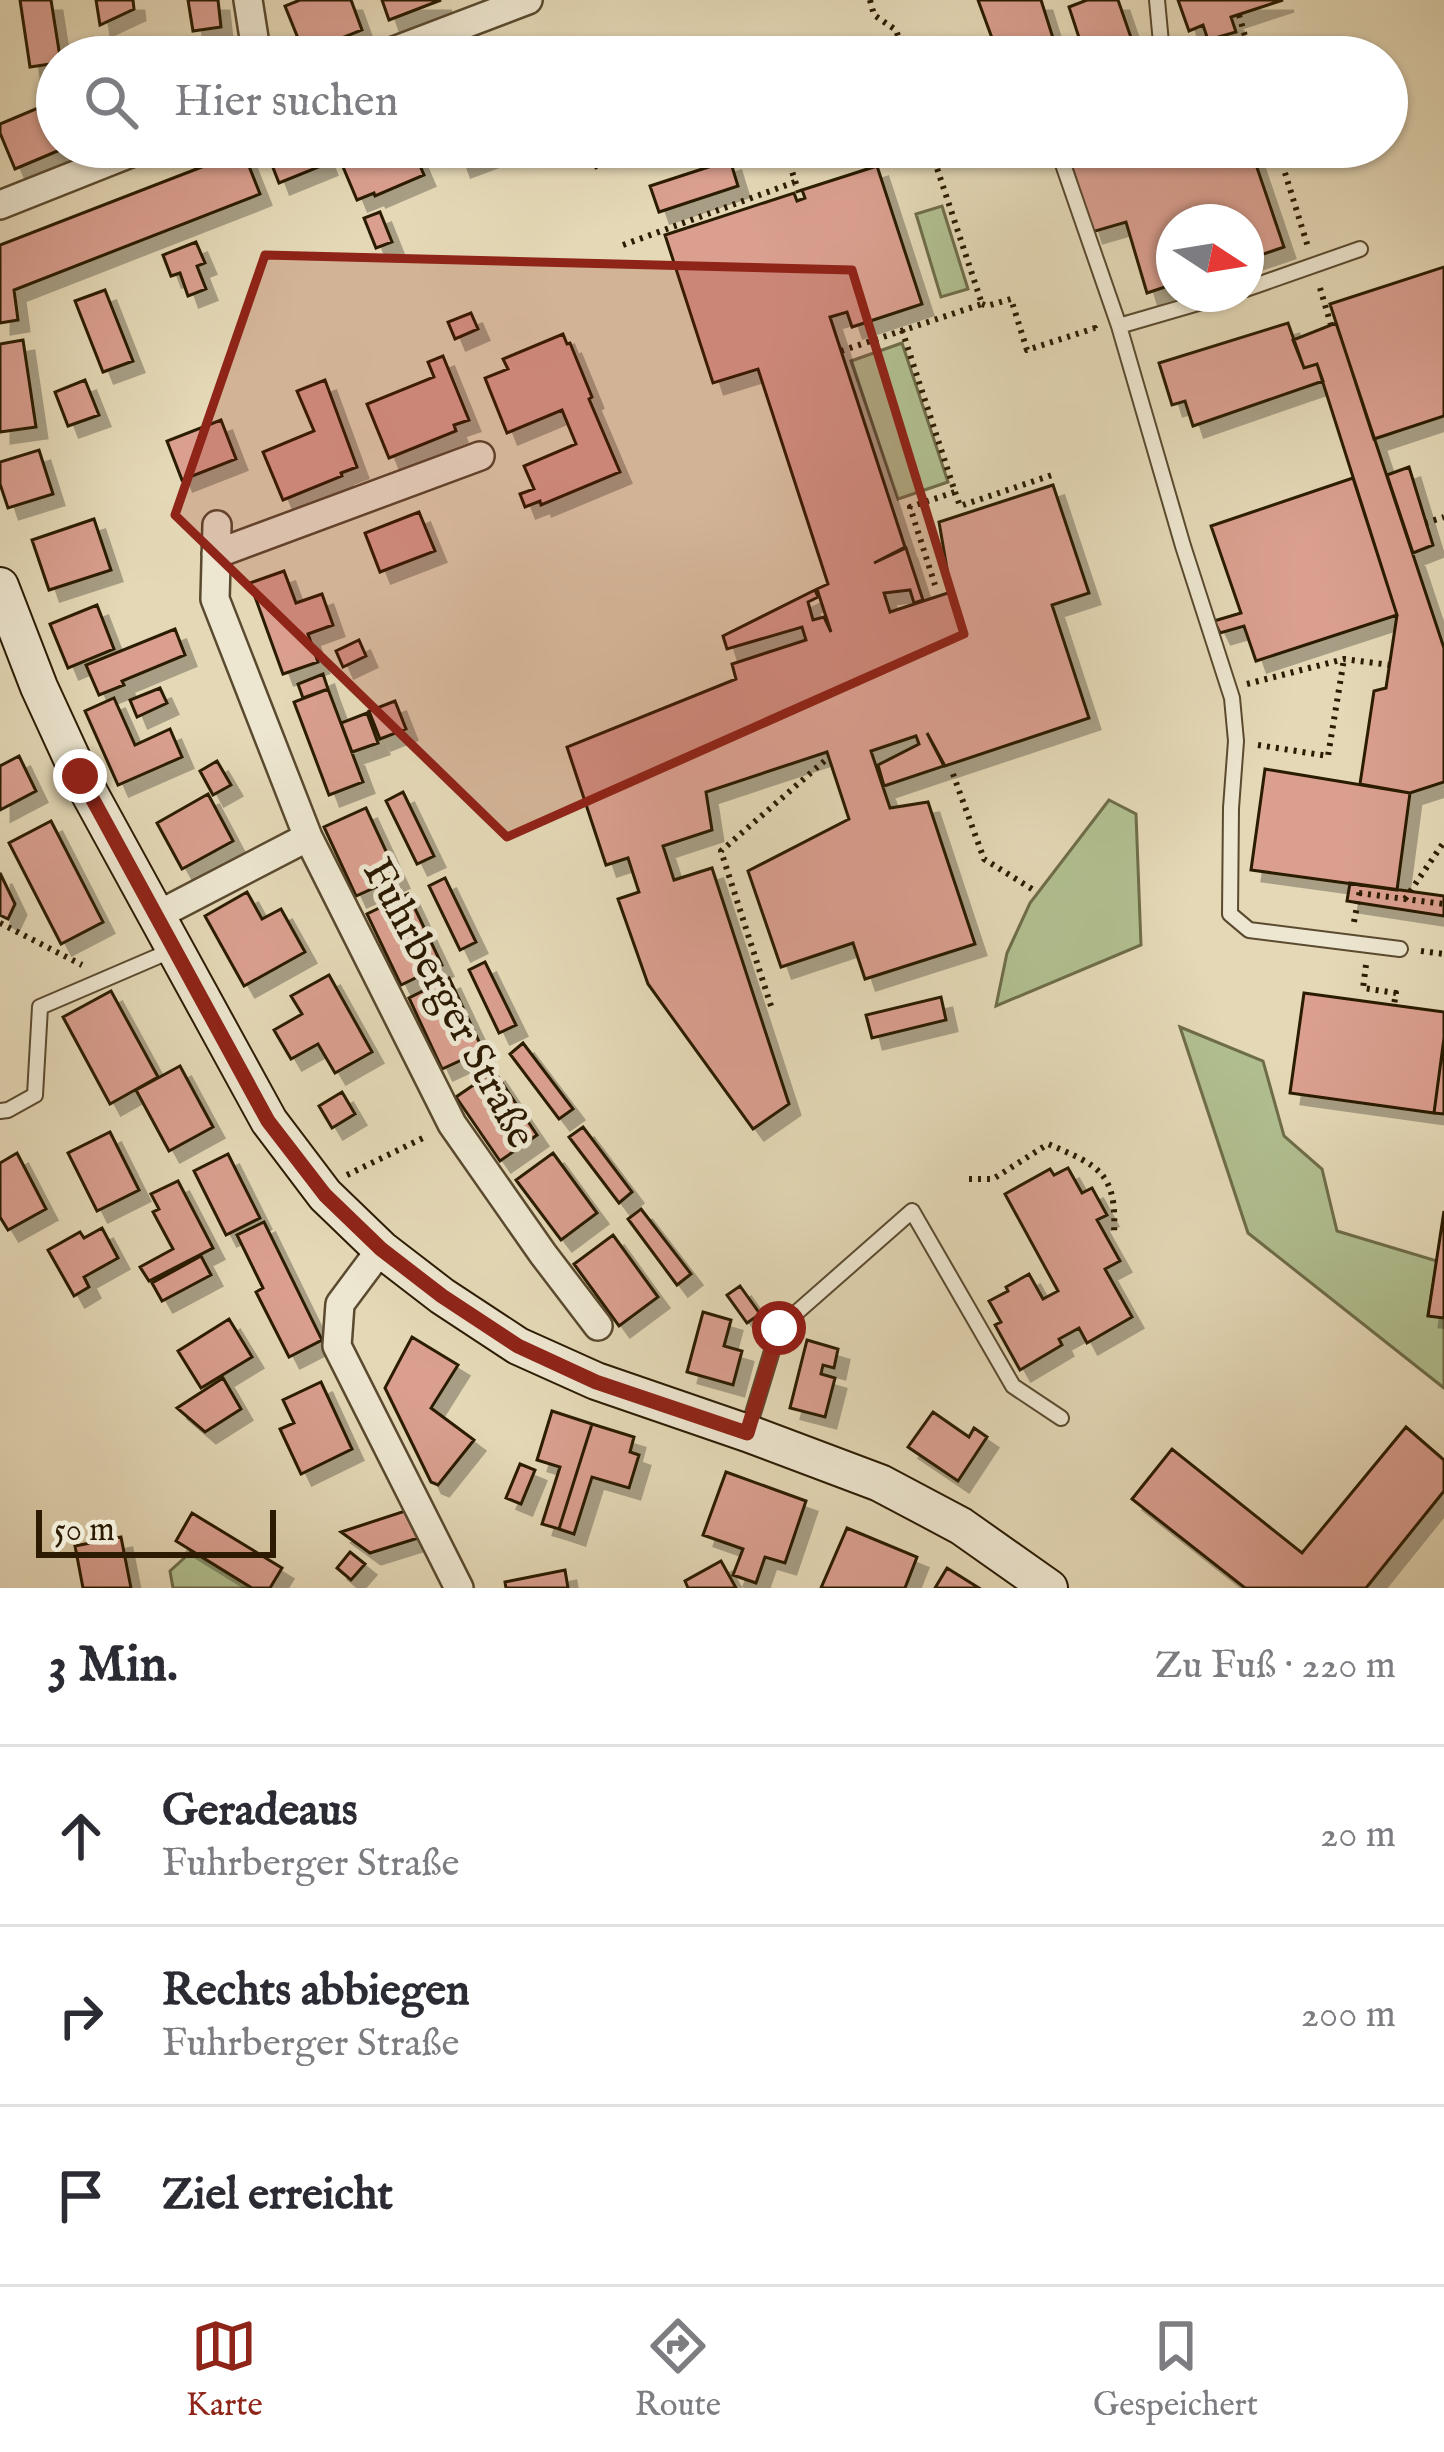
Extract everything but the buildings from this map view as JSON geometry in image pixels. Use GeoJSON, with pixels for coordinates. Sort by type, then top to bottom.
{"type":"FeatureCollection","features":[{"type":"Feature","properties":{"kind":"main road"},"geometry":{"type":"LineString","coordinates":[[0,586],[80,776],[268,1121],[325,1195],[381,1249],[518,1346],[596,1382],[880,1483],[962,1526],[1049,1588]]}},
{"type":"Feature","properties":{"kind":"street"},"geometry":{"type":"LineString","coordinates":[[248,0],[254,36]]}},
{"type":"Feature","properties":{"kind":"street"},"geometry":{"type":"LineString","coordinates":[[433,36],[528,0]]}},
{"type":"Feature","properties":{"kind":"street"},"geometry":{"type":"LineString","coordinates":[[0,205],[93,168]]}},
{"type":"Feature","properties":{"kind":"street"},"geometry":{"type":"LineString","coordinates":[[216,554],[480,456]]}},
{"type":"Feature","properties":{"kind":"street","name":"Fuhrberger Straße"},"geometry":{"type":"LineString","coordinates":[[217,525],[215,598],[308,837],[452,1124],[598,1326]]}},
{"type":"Feature","properties":{"kind":"street","name":"Fuhrberger Straße"},"geometry":{"type":"LineString","coordinates":[[156,916],[308,837]]}},
{"type":"Feature","properties":{"kind":"street"},"geometry":{"type":"LineString","coordinates":[[381,1249],[340,1304],[337,1346],[459,1588]]}},
{"type":"Feature","properties":{"kind":"lane"},"geometry":{"type":"LineString","coordinates":[[1157,0],[1160,36]]}},
{"type":"Feature","properties":{"kind":"lane"},"geometry":{"type":"LineString","coordinates":[[1064,168],[1119,326],[1229,689],[1236,741],[1230,914],[1249,930],[1400,949]]}},
{"type":"Feature","properties":{"kind":"lane"},"geometry":{"type":"LineString","coordinates":[[1264,283],[1360,249]]}},
{"type":"Feature","properties":{"kind":"lane"},"geometry":{"type":"LineString","coordinates":[[1119,326],[1167,312]]}},
{"type":"Feature","properties":{"kind":"lane"},"geometry":{"type":"LineString","coordinates":[[0,1111],[35,1095],[40,1007],[175,950]]}},
{"type":"Feature","properties":{"kind":"lane"},"geometry":{"type":"LineString","coordinates":[[747,1433],[779,1328],[912,1211],[1013,1387],[1061,1418]]}},
{"type":"Feature","properties":{"kind":"path"},"geometry":{"type":"LineString","coordinates":[[869,0],[874,15],[898,36]]}},
{"type":"Feature","properties":{"kind":"path"},"geometry":{"type":"LineString","coordinates":[[1239,14],[1245,36]]}},
{"type":"Feature","properties":{"kind":"path"},"geometry":{"type":"LineString","coordinates":[[791,168],[801,199]]}},
{"type":"Feature","properties":{"kind":"path"},"geometry":{"type":"LineString","coordinates":[[937,168],[982,304]]}},
{"type":"Feature","properties":{"kind":"path"},"geometry":{"type":"LineString","coordinates":[[1283,168],[1331,325]]}},
{"type":"Feature","properties":{"kind":"path"},"geometry":{"type":"LineString","coordinates":[[623,244],[795,182]]}},
{"type":"Feature","properties":{"kind":"path"},"geometry":{"type":"LineString","coordinates":[[841,351],[982,304],[1011,299],[1027,350],[1095,328],[1100,346]]}},
{"type":"Feature","properties":{"kind":"path"},"geometry":{"type":"LineString","coordinates":[[902,331],[960,506],[1055,474]]}},
{"type":"Feature","properties":{"kind":"path"},"geometry":{"type":"LineString","coordinates":[[935,585],[910,507],[955,492]]}},
{"type":"Feature","properties":{"kind":"path"},"geometry":{"type":"LineString","coordinates":[[1425,523],[1444,517]]}},
{"type":"Feature","properties":{"kind":"path"},"geometry":{"type":"LineString","coordinates":[[1236,741],[1328,756],[1344,658]]}},
{"type":"Feature","properties":{"kind":"path"},"geometry":{"type":"LineString","coordinates":[[1229,689],[1344,658],[1390,665]]}},
{"type":"Feature","properties":{"kind":"path"},"geometry":{"type":"LineString","coordinates":[[771,1006],[721,851],[829,757]]}},
{"type":"Feature","properties":{"kind":"path"},"geometry":{"type":"LineString","coordinates":[[953,774],[984,859],[1032,889]]}},
{"type":"Feature","properties":{"kind":"path"},"geometry":{"type":"LineString","coordinates":[[1405,899],[1444,842]]}},
{"type":"Feature","properties":{"kind":"path"},"geometry":{"type":"LineString","coordinates":[[1351,942],[1360,889],[1444,904]]}},
{"type":"Feature","properties":{"kind":"path"},"geometry":{"type":"LineString","coordinates":[[0,923],[86,968]]}},
{"type":"Feature","properties":{"kind":"path"},"geometry":{"type":"LineString","coordinates":[[1368,945],[1363,988],[1396,993],[1394,1005]]}},
{"type":"Feature","properties":{"kind":"path"},"geometry":{"type":"LineString","coordinates":[[325,1195],[351,1172],[452,1124]]}},
{"type":"Feature","properties":{"kind":"path"},"geometry":{"type":"LineString","coordinates":[[969,1179],[993,1179],[1048,1144],[1092,1162],[1109,1184],[1115,1205],[1114,1234]]}},
{"type":"Feature","properties":{"kind":"highlighted area"},"geometry":{"type":"Polygon","coordinates":[[[265,255],[852,270],[964,634],[507,837],[175,515],[265,255]]]}},
{"type":"Feature","properties":{"kind":"green space"},"geometry":{"type":"Polygon","coordinates":[[[942,206],[968,289],[941,297],[916,214],[942,206]]]}},
{"type":"Feature","properties":{"kind":"green space"},"geometry":{"type":"Polygon","coordinates":[[[902,343],[948,482],[898,499],[851,361],[902,343]]]}},
{"type":"Feature","properties":{"kind":"green space"},"geometry":{"type":"Polygon","coordinates":[[[1109,800],[1136,814],[1141,945],[996,1006],[1007,953],[1030,903],[1109,800]]]}},
{"type":"Feature","properties":{"kind":"green space"},"geometry":{"type":"Polygon","coordinates":[[[1180,1027],[1263,1061],[1284,1136],[1322,1169],[1337,1231],[1437,1261],[1428,1315],[1444,1318],[1444,1388],[1248,1233],[1180,1027]]]}},
{"type":"Feature","properties":{"kind":"green space"},"geometry":{"type":"Polygon","coordinates":[[[192,1551],[252,1588],[173,1588],[170,1571],[192,1551]]]}},
{"type":"Feature","properties":{"kind":"route"},"geometry":{"type":"LineString","coordinates":[[80,776],[268,1121],[325,1195],[381,1249],[518,1346],[596,1382],[747,1433],[779,1328]]}}]}
